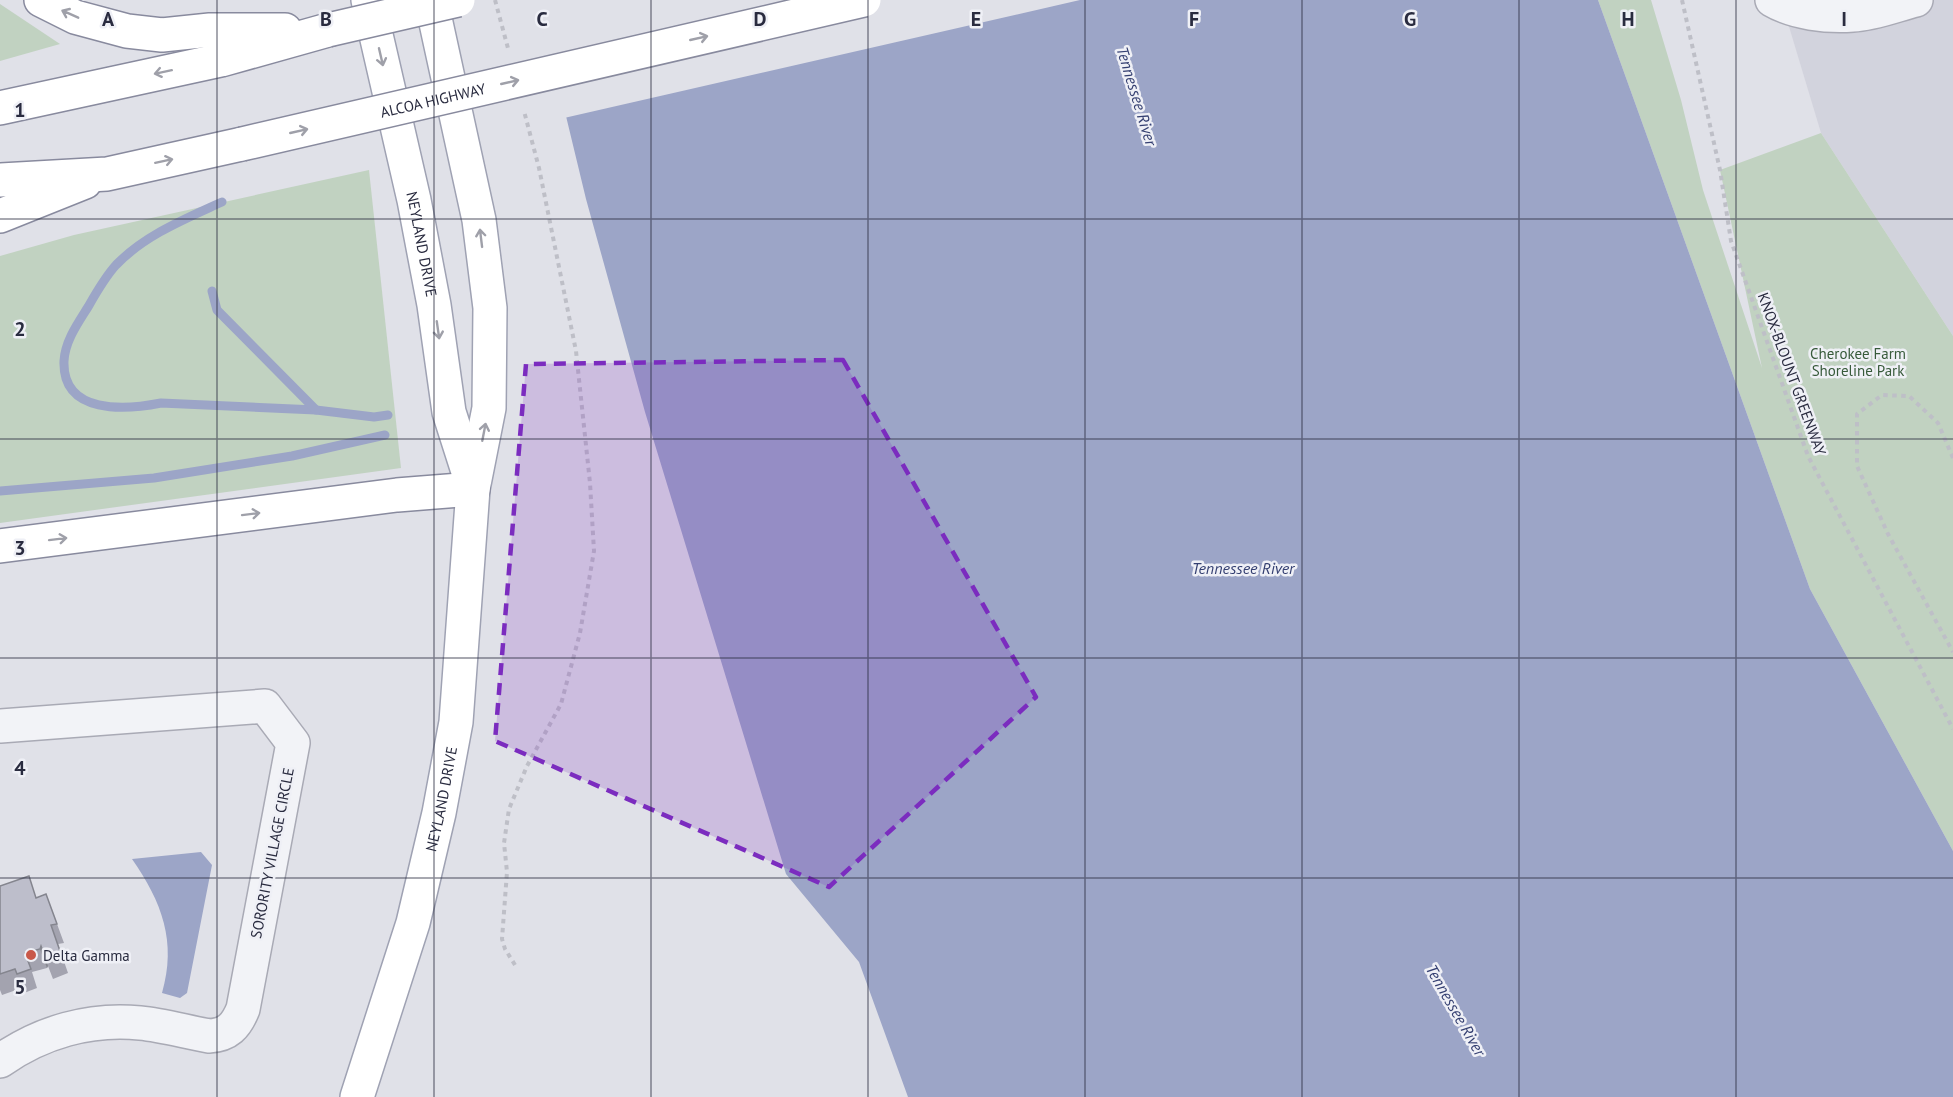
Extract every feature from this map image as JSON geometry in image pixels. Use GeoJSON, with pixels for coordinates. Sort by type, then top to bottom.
{"type":"FeatureCollection","features":[{"type":"Feature","properties":{"kind":"main road"},"geometry":{"type":"LineString","coordinates":[[41,0],[75,17],[127,31],[215,45]]}},
{"type":"Feature","properties":{"kind":"main road","name":"NEYLAND DRIVE"},"geometry":{"type":"LineString","coordinates":[[368,0],[414,200],[434,305],[449,412],[473,489]]}},
{"type":"Feature","properties":{"kind":"main road","name":"NEYLAND DRIVE"},"geometry":{"type":"LineString","coordinates":[[357,1097],[413,923],[439,813],[456,722],[473,489],[489,408],[490,308],[479,220],[431,0]]}},
{"type":"Feature","properties":{"kind":"main road"},"geometry":{"type":"LineString","coordinates":[[0,108],[215,45],[328,30],[458,0]]}},
{"type":"Feature","properties":{"kind":"main road","name":"ALCOA HIGHWAY"},"geometry":{"type":"LineString","coordinates":[[0,180],[107,174],[864,0]]}},
{"type":"Feature","properties":{"kind":"main road"},"geometry":{"type":"LineString","coordinates":[[0,216],[107,174]]}},
{"type":"Feature","properties":{"kind":"main road"},"geometry":{"type":"LineString","coordinates":[[0,546],[397,495],[473,489]]}},
{"type":"Feature","properties":{"kind":"street"},"geometry":{"type":"LineString","coordinates":[[1772,0],[1783,6],[1815,13],[1854,15],[1917,0]]}},
{"type":"Feature","properties":{"kind":"street","name":"SORORITY VILLAGE CIRCLE"},"geometry":{"type":"LineString","coordinates":[[0,726],[265,706],[293,743],[243,1009],[231,1030],[209,1036],[141,1023],[102,1022],[64,1029],[5,1062]]}},
{"type":"Feature","properties":{"kind":"path"},"geometry":{"type":"LineString","coordinates":[[495,0],[510,56]]}},
{"type":"Feature","properties":{"kind":"path","name":"KNOX-BLOUNT GREENWAY"},"geometry":{"type":"LineString","coordinates":[[1682,0],[1720,170],[1731,241],[1808,456],[1953,729]]}},
{"type":"Feature","properties":{"kind":"path"},"geometry":{"type":"LineString","coordinates":[[515,965],[502,939],[507,872],[504,843],[509,809],[527,766],[561,704],[580,633],[594,551],[590,483],[576,351],[539,168],[522,100]]}},
{"type":"Feature","properties":{"kind":"path"},"geometry":{"type":"LineString","coordinates":[[1953,458],[1938,423],[1909,396],[1882,395],[1857,414],[1857,466],[1888,534],[1953,652]]}},
{"type":"Feature","properties":{"kind":"highlighted area"},"geometry":{"type":"Polygon","coordinates":[[[843,360],[1036,697],[829,887],[495,741],[526,364],[843,360]]]}},
{"type":"Feature","properties":{"kind":"shaded area"},"geometry":{"type":"Polygon","coordinates":[[[1781,0],[1953,0],[1953,336],[1821,133],[1781,0]]]}},
{"type":"Feature","properties":{"kind":"green space","name":"Cherokee Farm Shoreline Park"},"geometry":{"type":"Polygon","coordinates":[[[1598,0],[1651,0],[1681,100],[1703,190],[1762,368],[1720,170],[1821,133],[1953,336],[1953,851],[1810,589],[1598,0]]]}},
{"type":"Feature","properties":{"kind":"green space"},"geometry":{"type":"Polygon","coordinates":[[[0,4],[60,44],[0,61],[0,4]]]}},
{"type":"Feature","properties":{"kind":"green space"},"geometry":{"type":"Polygon","coordinates":[[[369,170],[401,468],[0,523],[0,256],[74,235],[369,170]]]}},
{"type":"Feature","properties":{"kind":"water","name":"Tennessee River"},"geometry":{"type":"Polygon","coordinates":[[[538,0],[1598,0],[1810,589],[1953,851],[1953,1097],[908,1097],[859,962],[786,874],[645,412],[586,199],[538,0]]]}},
{"type":"Feature","properties":{"kind":"water"},"geometry":{"type":"Polygon","coordinates":[[[201,852],[212,865],[187,993],[180,998],[162,993],[168,957],[164,923],[159,907],[143,875],[132,859],[201,852]]]}},
{"type":"Feature","properties":{"kind":"pier"},"geometry":{"type":"Polygon","coordinates":[[[535,0],[1080,0],[564,118],[535,0]]]}},
{"type":"Feature","properties":{"kind":"building","name":"Delta Gamma"},"geometry":{"type":"Polygon","coordinates":[[[29,876],[36,898],[46,894],[57,924],[51,925],[61,954],[46,960],[41,946],[40,949],[25,953],[31,969],[17,974],[15,969],[0,974],[0,886],[29,876]]]}},
{"type":"Feature","properties":{"kind":"waterway"},"geometry":{"type":"LineString","coordinates":[[222,202],[153,236],[127,254],[112,270],[69,339],[64,361],[66,379],[73,391],[85,400],[114,407],[161,403],[316,410],[374,417],[388,415]]}},
{"type":"Feature","properties":{"kind":"waterway"},"geometry":{"type":"LineString","coordinates":[[212,291],[217,310],[316,410]]}},
{"type":"Feature","properties":{"kind":"waterway"},"geometry":{"type":"LineString","coordinates":[[0,491],[154,478],[292,456],[385,435]]}},
{"type":"Feature","properties":{"kind":"place","name":"Delta Gamma"},"geometry":{"type":"Point","coordinates":[31,955]}}]}
